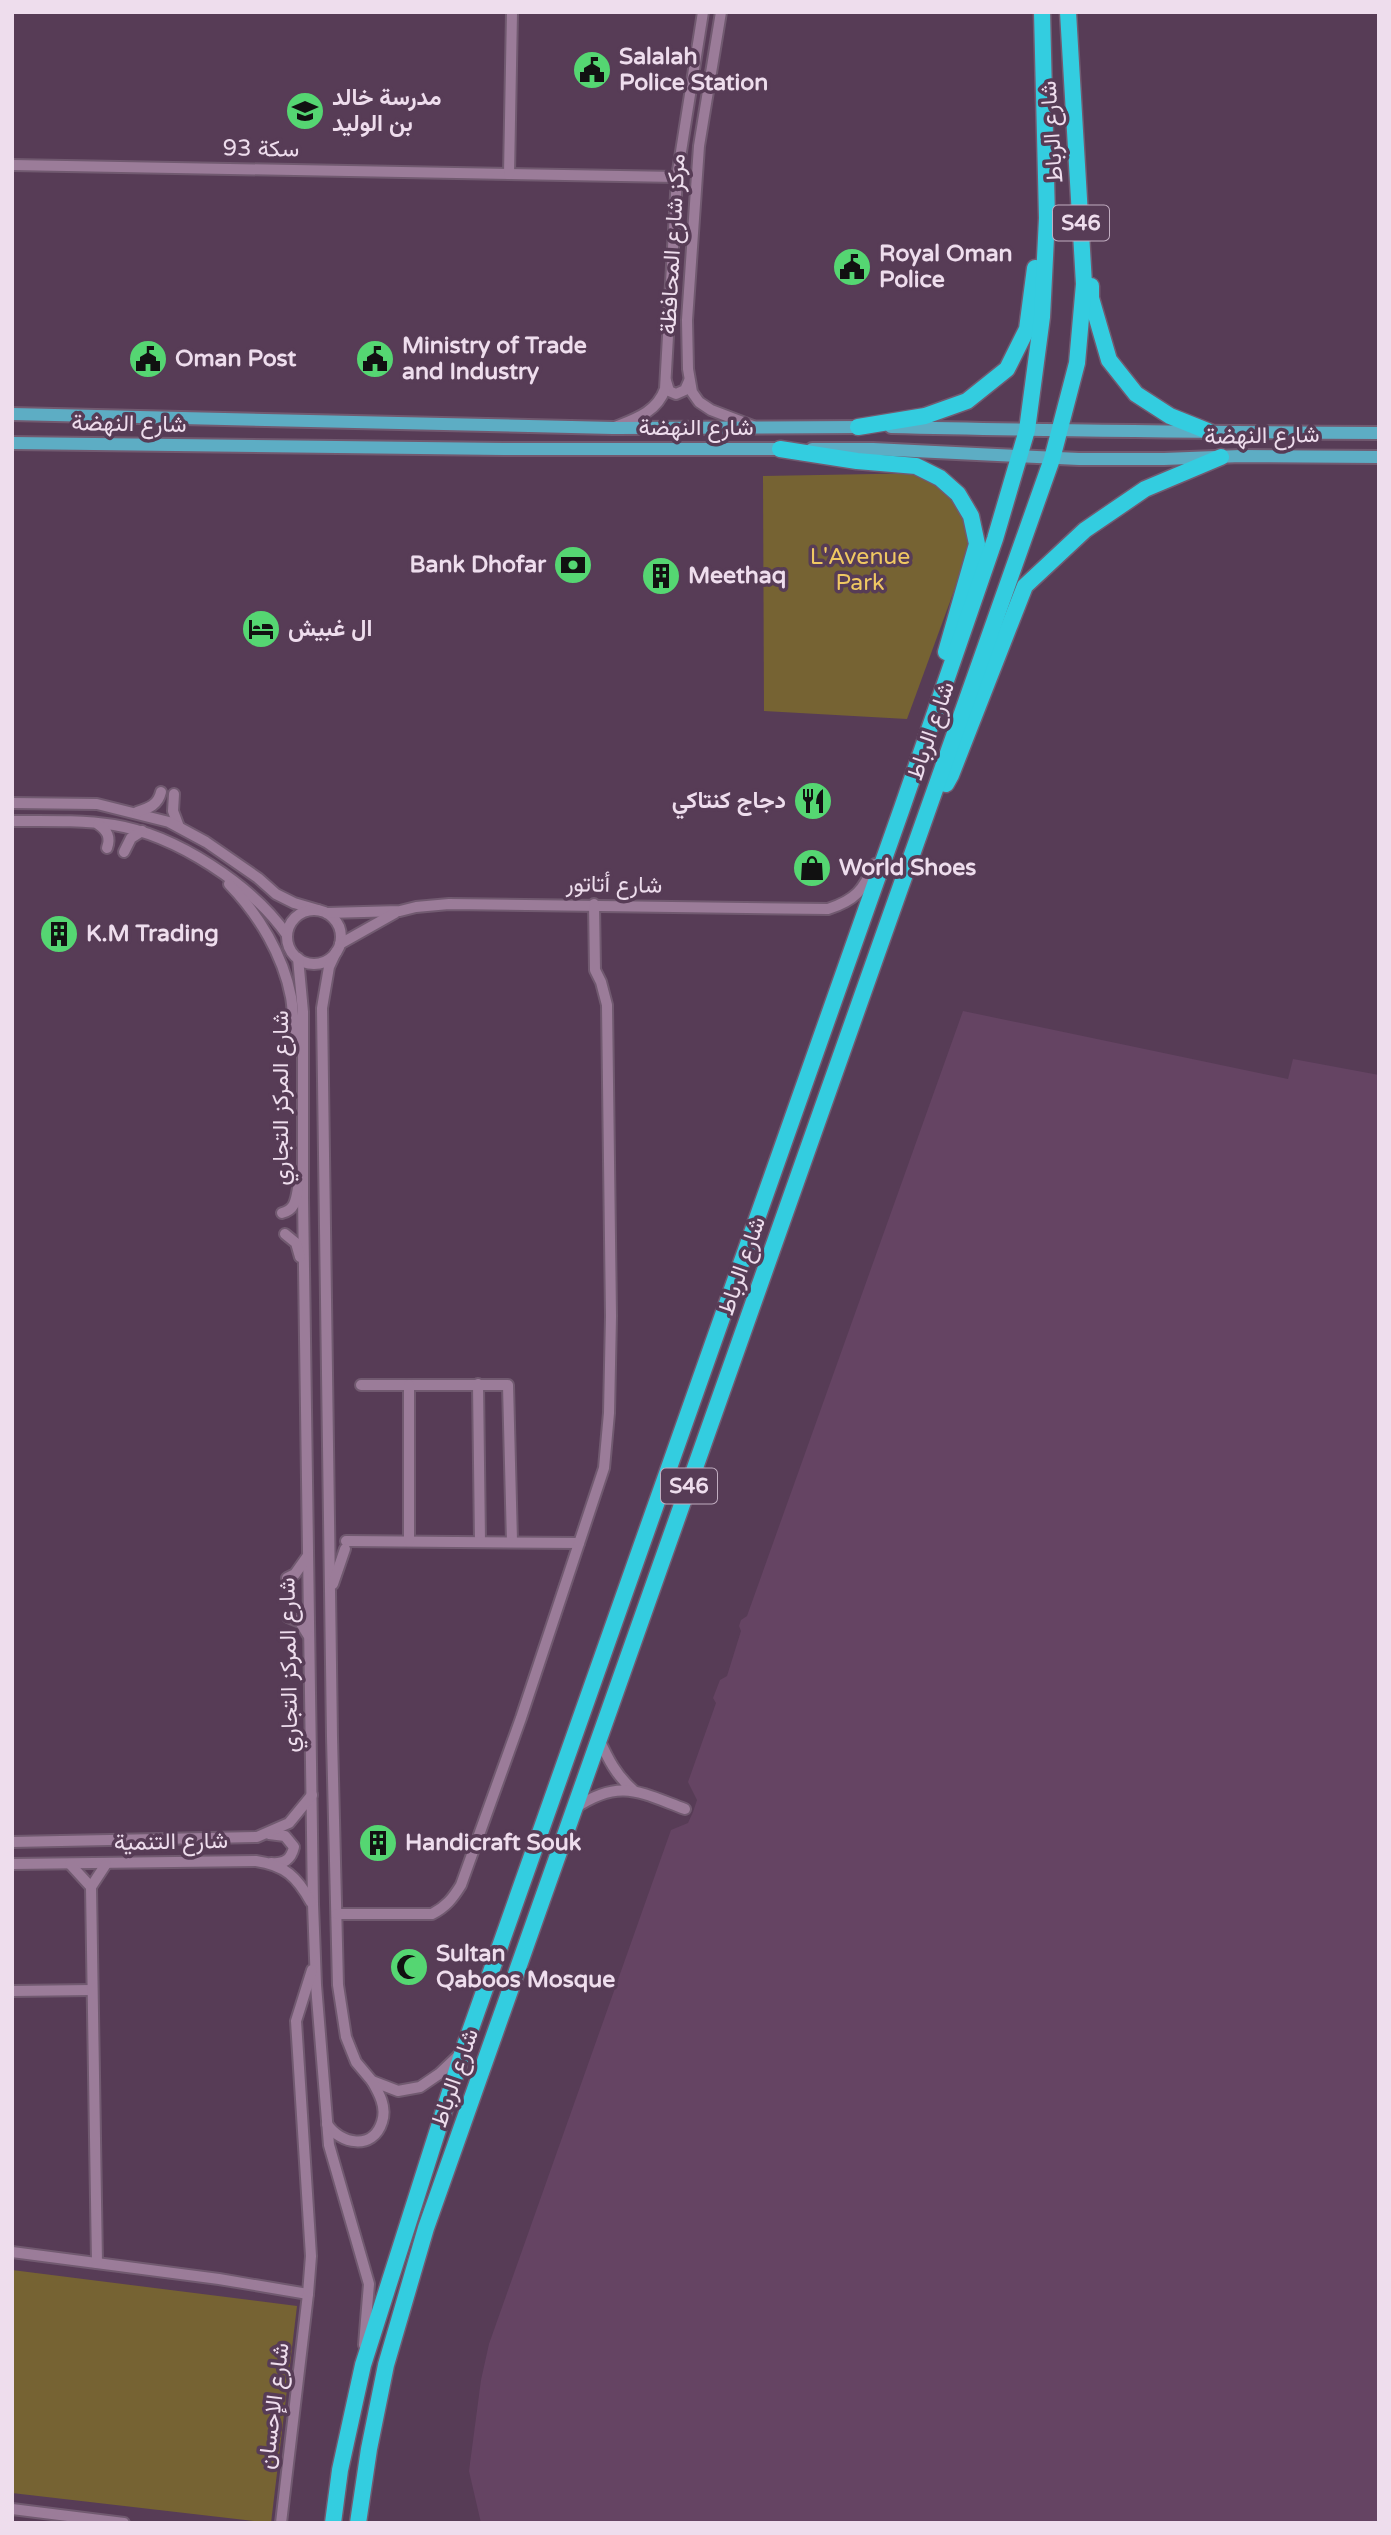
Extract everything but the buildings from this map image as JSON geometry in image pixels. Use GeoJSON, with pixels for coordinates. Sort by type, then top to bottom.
{"type":"FeatureCollection","features":[{"type":"Feature","properties":{"kind":"highway","name":"شارع الرباط"},"geometry":{"type":"LineString","coordinates":[[333,2523],[340,2470],[363,2365],[463,2051],[945,685],[995,539],[1027,430],[1042,317],[1047,218],[1042,12]]}},
{"type":"Feature","properties":{"kind":"highway","name":"شارع الرباط"},"geometry":{"type":"LineString","coordinates":[[358,2523],[386,2365],[426,2228],[1060,432],[1077,363],[1084,284],[1073,128],[1069,12]]}},
{"type":"Feature","properties":{"kind":"highway"},"geometry":{"type":"LineString","coordinates":[[1073,128],[1089,199],[1091,298],[1109,360],[1136,394],[1170,416],[1210,432]]}},
{"type":"Feature","properties":{"kind":"highway"},"geometry":{"type":"LineString","coordinates":[[858,427],[925,416],[967,401],[1007,369],[1027,329],[1036,264],[1047,218]]}},
{"type":"Feature","properties":{"kind":"highway"},"geometry":{"type":"LineString","coordinates":[[780,449],[857,461],[916,466],[940,478],[958,494],[971,516],[977,544],[946,649],[945,685]]}},
{"type":"Feature","properties":{"kind":"highway"},"geometry":{"type":"LineString","coordinates":[[924,819],[951,775],[1025,586],[1085,530],[1145,489],[1221,457]]}},
{"type":"Feature","properties":{"kind":"main road","name":"شارع النهضة"},"geometry":{"type":"LineString","coordinates":[[12,414],[612,428],[858,427],[1060,432],[1379,433]]}},
{"type":"Feature","properties":{"kind":"main road","name":"شارع النهضة"},"geometry":{"type":"LineString","coordinates":[[12,443],[503,449],[873,449],[1052,459],[1379,457]]}},
{"type":"Feature","properties":{"kind":"street"},"geometry":{"type":"LineString","coordinates":[[509,174],[512,12]]}},
{"type":"Feature","properties":{"kind":"street","name":"مركز شارع المحافظة"},"geometry":{"type":"LineString","coordinates":[[612,428],[640,416],[656,405],[663,395],[677,177],[703,12]]}},
{"type":"Feature","properties":{"kind":"street","name":"مركز شارع المحافظة"},"geometry":{"type":"LineString","coordinates":[[689,381],[687,320],[699,146],[721,12]]}},
{"type":"Feature","properties":{"kind":"street","name":"سكة 93"},"geometry":{"type":"LineString","coordinates":[[12,165],[677,177]]}},
{"type":"Feature","properties":{"kind":"street"},"geometry":{"type":"LineString","coordinates":[[666,380],[669,391],[676,394],[685,390],[689,381]]}},
{"type":"Feature","properties":{"kind":"street"},"geometry":{"type":"LineString","coordinates":[[689,381],[694,397],[711,410],[746,424],[769,428]]}},
{"type":"Feature","properties":{"kind":"street"},"geometry":{"type":"LineString","coordinates":[[138,813],[151,807],[161,792]]}},
{"type":"Feature","properties":{"kind":"street"},"geometry":{"type":"LineString","coordinates":[[174,794],[173,811],[179,827]]}},
{"type":"Feature","properties":{"kind":"street"},"geometry":{"type":"LineString","coordinates":[[12,803],[97,804],[138,813],[179,827],[230,858],[276,894],[294,903],[322,911],[339,926],[338,948],[323,963],[314,964],[298,958],[288,944],[287,935],[289,927],[301,913],[322,911]]}},
{"type":"Feature","properties":{"kind":"street","name":"شارع أتاتور"},"geometry":{"type":"LineString","coordinates":[[338,948],[365,928],[400,911],[449,904],[828,909],[855,897],[866,884],[902,808]]}},
{"type":"Feature","properties":{"kind":"street"},"geometry":{"type":"LineString","coordinates":[[12,821],[97,823],[142,831],[173,844],[239,885],[262,905],[287,935]]}},
{"type":"Feature","properties":{"kind":"street"},"geometry":{"type":"LineString","coordinates":[[97,823],[107,832],[107,848]]}},
{"type":"Feature","properties":{"kind":"street"},"geometry":{"type":"LineString","coordinates":[[124,852],[131,838],[142,831]]}},
{"type":"Feature","properties":{"kind":"street"},"geometry":{"type":"LineString","coordinates":[[218,872],[249,906],[269,938],[288,984],[296,1040],[303,1055]]}},
{"type":"Feature","properties":{"kind":"street"},"geometry":{"type":"LineString","coordinates":[[337,1914],[432,1914],[453,1898],[461,1885],[521,1718],[604,1468],[609,1413],[611,1316],[607,1005],[595,970],[594,904]]}},
{"type":"Feature","properties":{"kind":"street","name":"شارع أتاتور"},"geometry":{"type":"LineString","coordinates":[[322,911],[400,911]]}},
{"type":"Feature","properties":{"kind":"street","name":"شارع المركز التجاري"},"geometry":{"type":"LineString","coordinates":[[327,2124],[334,2134],[355,2143],[366,2141],[382,2123],[383,2110],[381,2097],[372,2081],[356,2063],[346,2037],[338,1985],[330,1593],[332,1222],[322,1008],[329,967],[338,948]]}},
{"type":"Feature","properties":{"kind":"street","name":"شارع المركز التجاري"},"geometry":{"type":"LineString","coordinates":[[298,958],[303,1012],[304,1278],[315,1961],[329,2145],[369,2284],[363,2365]]}},
{"type":"Feature","properties":{"kind":"street"},"geometry":{"type":"LineString","coordinates":[[282,1213],[289,1211],[296,1200],[303,1161]]}},
{"type":"Feature","properties":{"kind":"street"},"geometry":{"type":"LineString","coordinates":[[285,1234],[296,1243],[304,1278]]}},
{"type":"Feature","properties":{"kind":"street"},"geometry":{"type":"LineString","coordinates":[[361,1385],[505,1383],[510,1388],[512,1542]]}},
{"type":"Feature","properties":{"kind":"street"},"geometry":{"type":"LineString","coordinates":[[409,1384],[409,1541]]}},
{"type":"Feature","properties":{"kind":"street"},"geometry":{"type":"LineString","coordinates":[[478,1384],[480,1542]]}},
{"type":"Feature","properties":{"kind":"street"},"geometry":{"type":"LineString","coordinates":[[330,1593],[346,1545],[409,1541],[579,1543]]}},
{"type":"Feature","properties":{"kind":"street"},"geometry":{"type":"LineString","coordinates":[[287,1578],[300,1569],[309,1555]]}},
{"type":"Feature","properties":{"kind":"street"},"geometry":{"type":"LineString","coordinates":[[288,1617],[300,1622],[309,1637]]}},
{"type":"Feature","properties":{"kind":"street"},"geometry":{"type":"LineString","coordinates":[[599,1739],[609,1762],[633,1790]]}},
{"type":"Feature","properties":{"kind":"street"},"geometry":{"type":"LineString","coordinates":[[575,1808],[594,1795],[614,1790],[633,1790],[685,1809]]}},
{"type":"Feature","properties":{"kind":"street","name":"شارع التنمية"},"geometry":{"type":"LineString","coordinates":[[12,1842],[257,1837],[289,1823],[312,1795]]}},
{"type":"Feature","properties":{"kind":"street"},"geometry":{"type":"LineString","coordinates":[[264,1862],[288,1860],[294,1847],[285,1836],[276,1833],[266,1835]]}},
{"type":"Feature","properties":{"kind":"street","name":"شارع التنمية"},"geometry":{"type":"LineString","coordinates":[[12,1864],[264,1862],[287,1871],[299,1881],[313,1904]]}},
{"type":"Feature","properties":{"kind":"street"},"geometry":{"type":"LineString","coordinates":[[70,1864],[91,1887]]}},
{"type":"Feature","properties":{"kind":"street"},"geometry":{"type":"LineString","coordinates":[[97,2263],[91,1887],[106,1864]]}},
{"type":"Feature","properties":{"kind":"street","name":"شارع الإحسان"},"geometry":{"type":"LineString","coordinates":[[281,2523],[311,2256],[296,2021],[315,1961]]}},
{"type":"Feature","properties":{"kind":"street"},"geometry":{"type":"LineString","coordinates":[[12,1991],[92,1990]]}},
{"type":"Feature","properties":{"kind":"street"},"geometry":{"type":"LineString","coordinates":[[372,2081],[398,2091],[420,2087],[439,2074],[463,2051]]}},
{"type":"Feature","properties":{"kind":"street"},"geometry":{"type":"LineString","coordinates":[[12,2252],[219,2279],[308,2294]]}},
{"type":"Feature","properties":{"kind":"street"},"geometry":{"type":"LineString","coordinates":[[12,2509],[118,2522]]}},
{"type":"Feature","properties":{"kind":"shaded area"},"geometry":{"type":"Polygon","coordinates":[[[963,1011],[1288,1079],[1293,1059],[1379,1075],[1379,2523],[481,2523],[469,2471],[481,2380],[489,2344],[671,1830],[688,1823],[693,1812],[697,1800],[688,1782],[716,1703],[713,1698],[720,1680],[727,1676],[741,1631],[741,1620],[747,1616],[963,1011]]]}},
{"type":"Feature","properties":{"kind":"green space","name":"L'Avenue Park"},"geometry":{"type":"Polygon","coordinates":[[[930,473],[964,504],[970,547],[907,719],[764,711],[763,476],[930,473]]]}},
{"type":"Feature","properties":{"kind":"green space"},"geometry":{"type":"Polygon","coordinates":[[[12,2270],[297,2306],[271,2523],[12,2493],[12,2270]]]}},
{"type":"Feature","properties":{"kind":"place","name":"Salalah Police Station"},"geometry":{"type":"Point","coordinates":[592,70]}},
{"type":"Feature","properties":{"kind":"place","name":"مدرسة خالد بن الوليد"},"geometry":{"type":"Point","coordinates":[305,111]}},
{"type":"Feature","properties":{"kind":"place","name":"Royal Oman Police"},"geometry":{"type":"Point","coordinates":[852,267]}},
{"type":"Feature","properties":{"kind":"place","name":"Oman Post"},"geometry":{"type":"Point","coordinates":[148,359]}},
{"type":"Feature","properties":{"kind":"place","name":"Ministry of Trade and Industry"},"geometry":{"type":"Point","coordinates":[375,359]}},
{"type":"Feature","properties":{"kind":"place","name":"Bank Dhofar"},"geometry":{"type":"Point","coordinates":[573,565]}},
{"type":"Feature","properties":{"kind":"place","name":"Meethaq"},"geometry":{"type":"Point","coordinates":[661,576]}},
{"type":"Feature","properties":{"kind":"place","name":"ال غبيش"},"geometry":{"type":"Point","coordinates":[261,629]}},
{"type":"Feature","properties":{"kind":"place","name":"دجاج كنتاكي"},"geometry":{"type":"Point","coordinates":[813,801]}},
{"type":"Feature","properties":{"kind":"place","name":"World Shoes"},"geometry":{"type":"Point","coordinates":[812,868]}},
{"type":"Feature","properties":{"kind":"place","name":"K.M Trading"},"geometry":{"type":"Point","coordinates":[59,934]}},
{"type":"Feature","properties":{"kind":"place","name":"Handicraft Souk"},"geometry":{"type":"Point","coordinates":[378,1843]}},
{"type":"Feature","properties":{"kind":"place","name":"Sultan Qaboos Mosque"},"geometry":{"type":"Point","coordinates":[409,1967]}}]}
